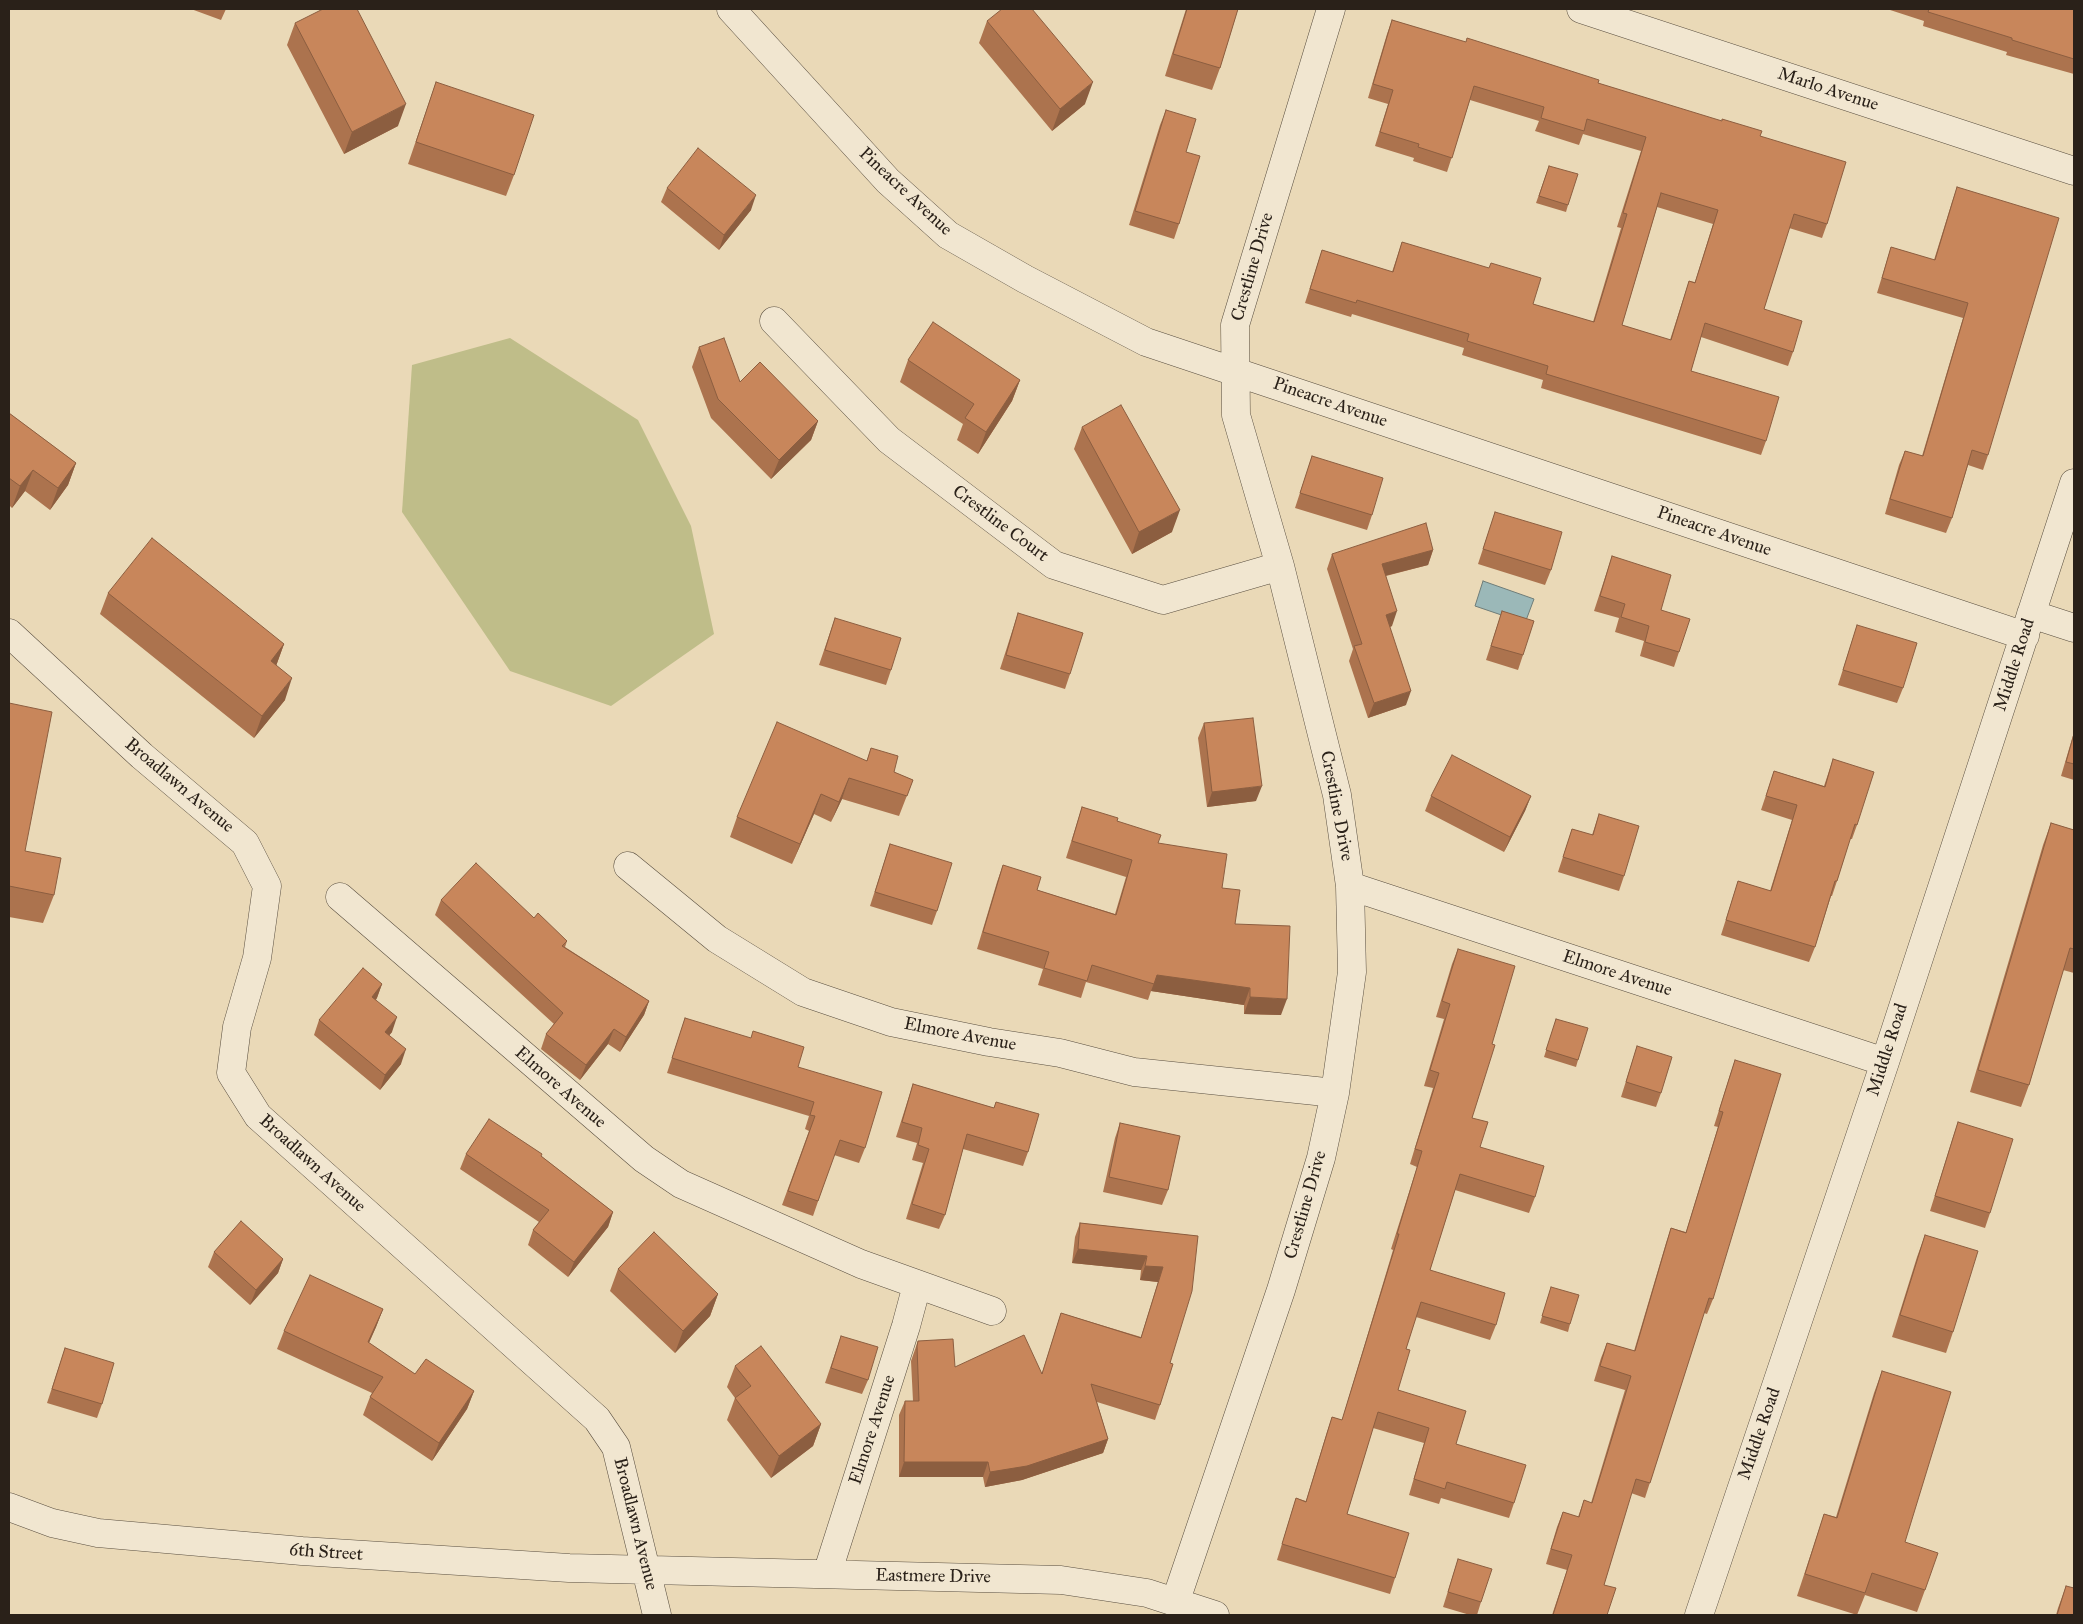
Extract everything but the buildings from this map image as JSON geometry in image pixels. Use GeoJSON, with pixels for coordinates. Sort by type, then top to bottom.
{"type":"FeatureCollection","features":[{"type":"Feature","properties":{"kind":"street","name":"Pineacre Avenue"},"geometry":{"type":"LineString","coordinates":[[731,9],[888,181],[948,235],[1025,279],[1146,342],[2028,625],[2074,628]]}},
{"type":"Feature","properties":{"kind":"street","name":"Crestline Drive"},"geometry":{"type":"LineString","coordinates":[[1175,1603],[1280,1290],[1321,1158],[1335,1094],[1352,972],[1350,886],[1336,795],[1280,566],[1236,415],[1235,325],[1331,9]]}},
{"type":"Feature","properties":{"kind":"street","name":"Marlo Avenue"},"geometry":{"type":"LineString","coordinates":[[1581,9],[2074,171]]}},
{"type":"Feature","properties":{"kind":"street","name":"Crestline Court"},"geometry":{"type":"LineString","coordinates":[[774,321],[889,440],[1054,565],[1163,600],[1280,566]]}},
{"type":"Feature","properties":{"kind":"street","name":"Middle Road"},"geometry":{"type":"LineString","coordinates":[[1699,1615],[1885,1062],[2074,483]]}},
{"type":"Feature","properties":{"kind":"street","name":"Broadlawn Avenue"},"geometry":{"type":"LineString","coordinates":[[9,633],[142,756],[245,843],[267,886],[257,958],[237,1027],[231,1073],[258,1116],[596,1419],[616,1447],[657,1615]]}},
{"type":"Feature","properties":{"kind":"street","name":"Elmore Avenue"},"geometry":{"type":"LineString","coordinates":[[628,866],[716,938],[803,992],[891,1022],[989,1042],[1060,1053],[1134,1072],[1335,1094]]}},
{"type":"Feature","properties":{"kind":"street","name":"Elmore Avenue"},"geometry":{"type":"LineString","coordinates":[[1350,886],[1885,1062]]}},
{"type":"Feature","properties":{"kind":"street","name":"Elmore Avenue"},"geometry":{"type":"LineString","coordinates":[[340,897],[644,1159],[681,1184],[861,1264],[992,1311]]}},
{"type":"Feature","properties":{"kind":"street","name":"Elmore Avenue"},"geometry":{"type":"LineString","coordinates":[[827,1574],[906,1326],[917,1285]]}},
{"type":"Feature","properties":{"kind":"street","name":"6th Street"},"geometry":{"type":"LineString","coordinates":[[9,1507],[52,1523],[98,1533],[176,1542],[549,1567],[647,1570]]}},
{"type":"Feature","properties":{"kind":"street","name":"Eastmere Drive"},"geometry":{"type":"LineString","coordinates":[[647,1570],[1062,1580],[1147,1593],[1215,1615]]}},
{"type":"Feature","properties":{"kind":"shaded area"},"geometry":{"type":"Polygon","coordinates":[[[510,338],[638,420],[691,526],[714,634],[611,706],[510,671],[402,512],[412,365],[510,338]]]}},
{"type":"Feature","properties":{"kind":"water"},"geometry":{"type":"Polygon","coordinates":[[[1483,581],[1534,599],[1525,623],[1475,606],[1483,581]]]}}]}
